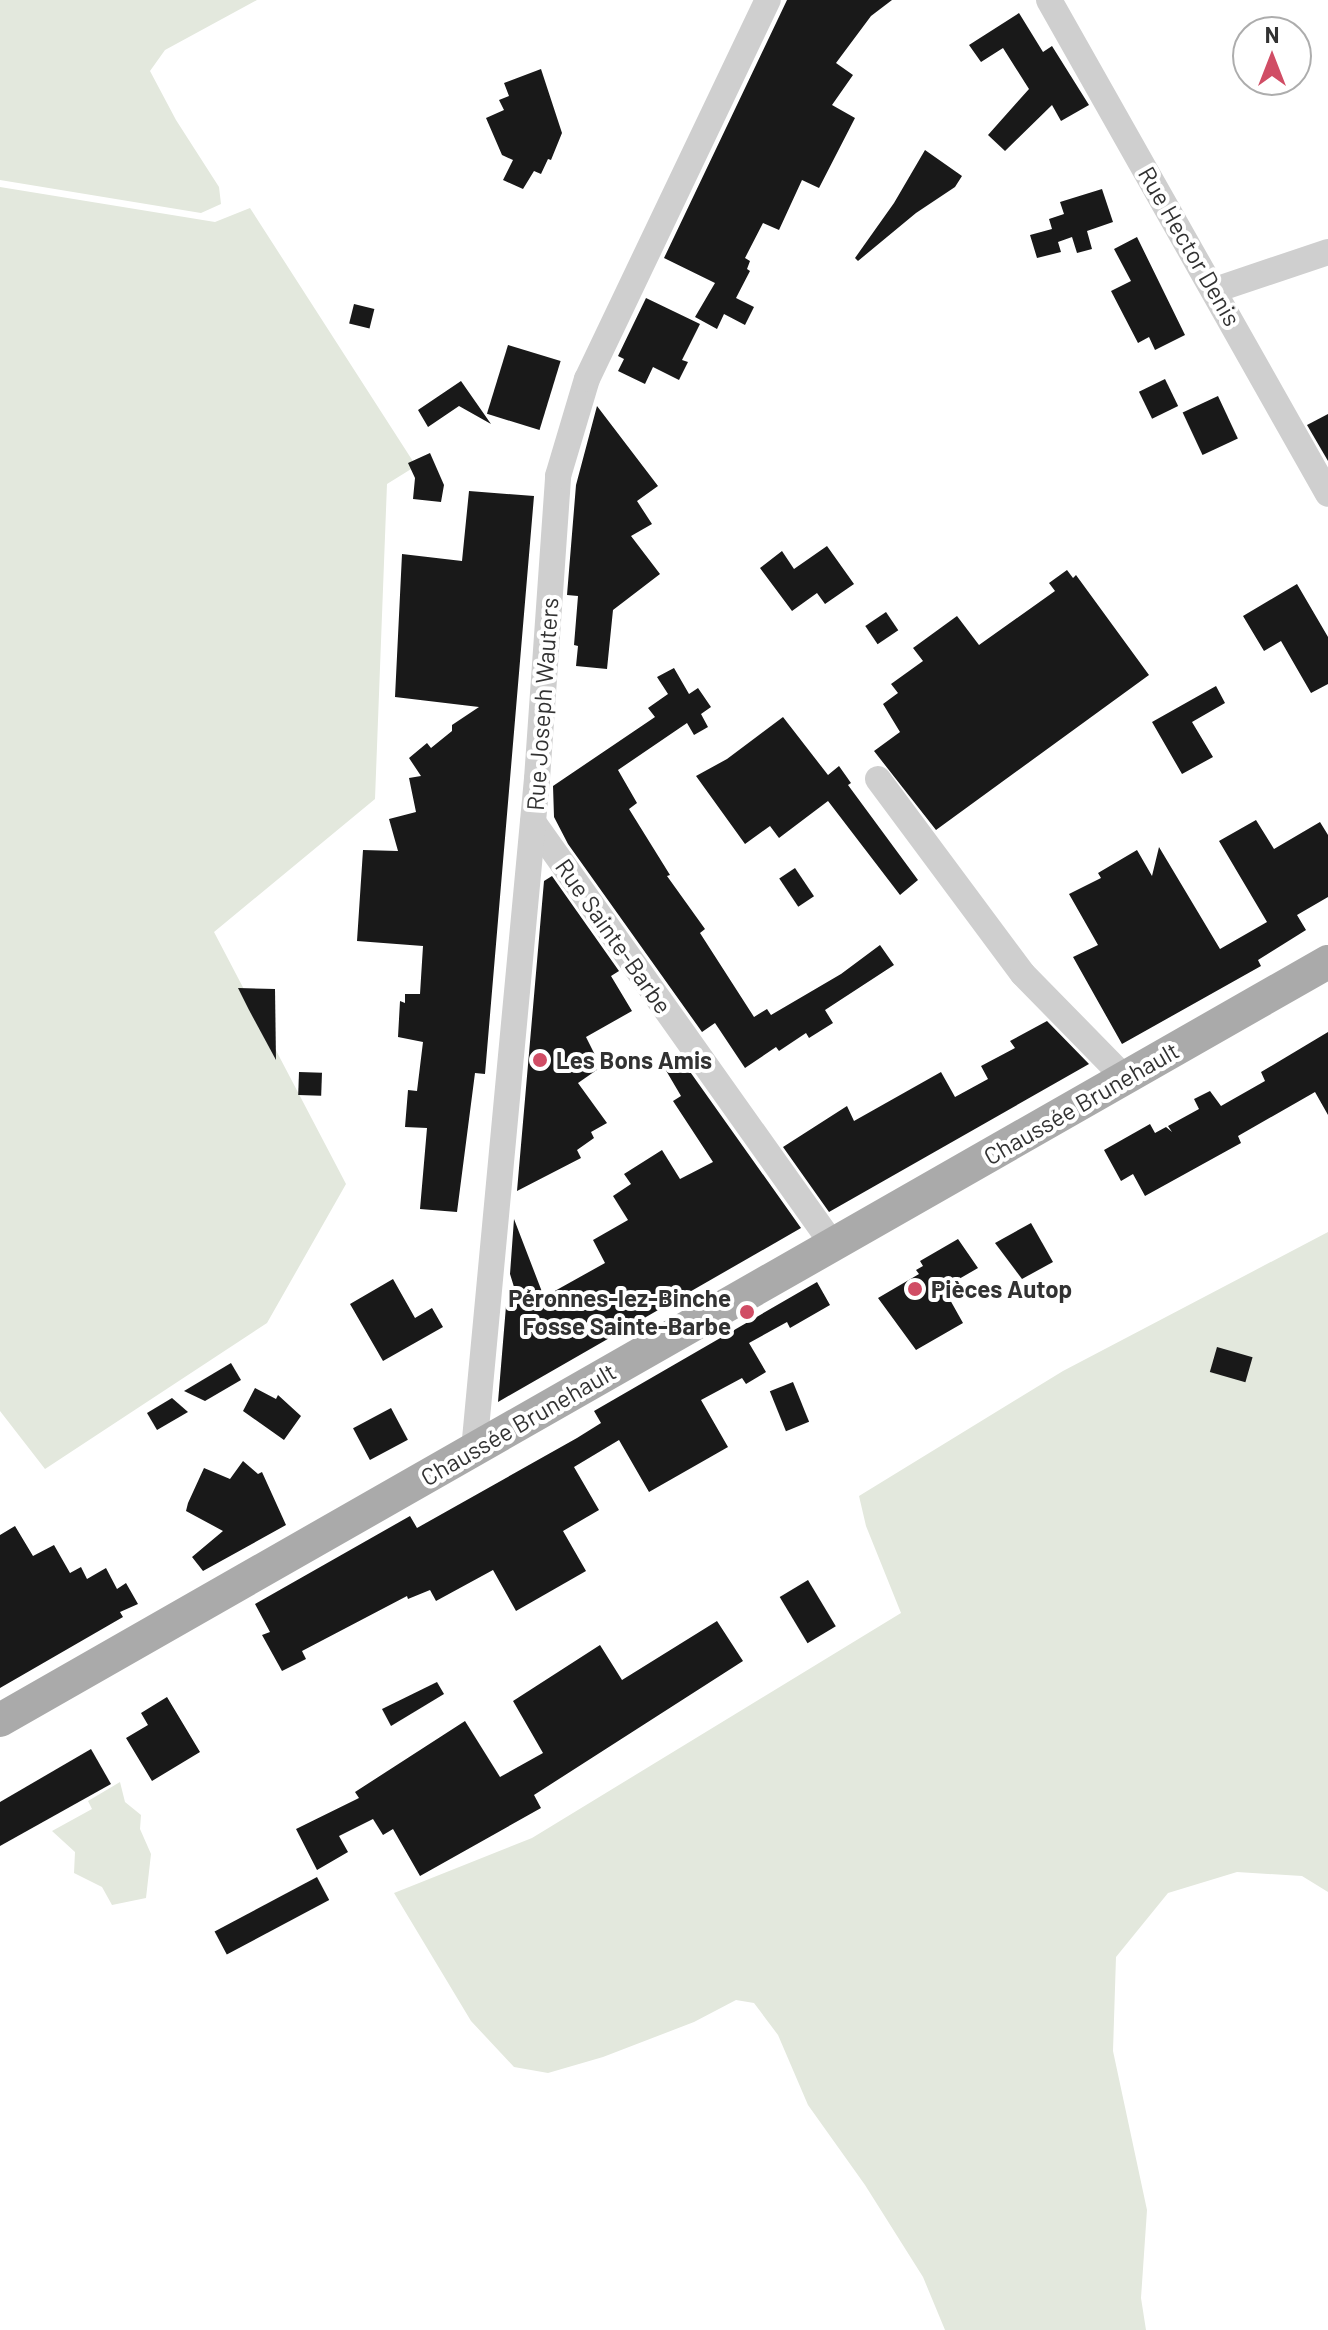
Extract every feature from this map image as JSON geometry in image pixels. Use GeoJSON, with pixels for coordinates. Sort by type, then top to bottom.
{"type":"FeatureCollection","features":[{"type":"Feature","properties":{"kind":"main road","name":"Chaussée Brunehault"},"geometry":{"type":"LineString","coordinates":[[0,1720],[1328,962]]}},
{"type":"Feature","properties":{"kind":"street","name":"Rue Joseph Wauters"},"geometry":{"type":"LineString","coordinates":[[474,1450],[533,822],[558,476],[572,419],[587,379],[768,0]]}},
{"type":"Feature","properties":{"kind":"street","name":"Rue Hector Denis"},"geometry":{"type":"LineString","coordinates":[[1049,0],[1328,494]]}},
{"type":"Feature","properties":{"kind":"street"},"geometry":{"type":"LineString","coordinates":[[1215,290],[1328,252]]}},
{"type":"Feature","properties":{"kind":"street"},"geometry":{"type":"LineString","coordinates":[[878,779],[1023,974],[1125,1078]]}},
{"type":"Feature","properties":{"kind":"street","name":"Rue Sainte-Barbe"},"geometry":{"type":"LineString","coordinates":[[533,822],[833,1245]]}},
{"type":"Feature","properties":{"kind":"shaded area"},"geometry":{"type":"Polygon","coordinates":[[[0,0],[257,0],[165,50],[150,71],[176,120],[219,187],[221,204],[201,213],[0,180],[0,0]]]}},
{"type":"Feature","properties":{"kind":"shaded area"},"geometry":{"type":"Polygon","coordinates":[[[0,187],[215,222],[250,208],[416,466],[387,484],[375,799],[214,932],[346,1184],[267,1323],[45,1469],[0,1411],[0,187]]]}},
{"type":"Feature","properties":{"kind":"shaded area"},"geometry":{"type":"Polygon","coordinates":[[[1328,1232],[1328,1892],[1302,1876],[1237,1872],[1168,1893],[1116,1957],[1113,2051],[1147,2210],[1141,2298],[1146,2330],[945,2330],[923,2277],[865,2185],[808,2105],[778,2035],[754,2003],[736,2000],[694,2022],[603,2057],[548,2073],[514,2067],[471,2021],[394,1893],[532,1838],[901,1613],[866,1526],[859,1496],[1063,1371],[1328,1232]]]}},
{"type":"Feature","properties":{"kind":"shaded area"},"geometry":{"type":"Polygon","coordinates":[[[120,1782],[125,1802],[141,1815],[140,1829],[151,1854],[146,1898],[112,1905],[102,1887],[74,1873],[75,1852],[52,1831],[92,1809],[88,1801],[120,1782]]]}},
{"type":"Feature","properties":{"kind":"building"},"geometry":{"type":"Polygon","coordinates":[[[787,0],[892,0],[871,16],[836,63],[853,75],[832,105],[855,118],[819,188],[802,180],[779,230],[763,223],[745,258],[750,261],[747,269],[750,271],[736,298],[754,307],[745,325],[724,314],[717,329],[695,317],[715,283],[664,258],[787,0]]]}},
{"type":"Feature","properties":{"kind":"building"},"geometry":{"type":"Polygon","coordinates":[[[1019,13],[1043,52],[1052,46],[1089,105],[1061,121],[1052,105],[1005,151],[988,135],[1029,89],[1003,48],[981,62],[969,45],[1019,13]]]}},
{"type":"Feature","properties":{"kind":"building"},"geometry":{"type":"Polygon","coordinates":[[[541,69],[562,133],[551,160],[548,159],[541,174],[534,171],[523,189],[503,180],[513,160],[502,155],[486,118],[504,110],[499,100],[509,96],[504,83],[541,69]]]}},
{"type":"Feature","properties":{"kind":"building"},"geometry":{"type":"Polygon","coordinates":[[[925,150],[962,176],[955,187],[916,213],[858,261],[855,258],[894,203],[925,150]]]}},
{"type":"Feature","properties":{"kind":"building"},"geometry":{"type":"Polygon","coordinates":[[[1102,189],[1113,222],[1087,231],[1092,249],[1077,253],[1072,237],[1058,242],[1061,252],[1037,258],[1030,235],[1052,229],[1049,219],[1064,214],[1060,202],[1102,189]]]}},
{"type":"Feature","properties":{"kind":"building"},"geometry":{"type":"Polygon","coordinates":[[[1137,237],[1185,335],[1155,350],[1149,337],[1138,343],[1111,291],[1131,281],[1114,249],[1137,237]]]}},
{"type":"Feature","properties":{"kind":"building"},"geometry":{"type":"Polygon","coordinates":[[[646,298],[700,324],[682,360],[688,362],[679,380],[653,367],[645,384],[618,371],[624,359],[618,356],[646,298]]]}},
{"type":"Feature","properties":{"kind":"building"},"geometry":{"type":"Polygon","coordinates":[[[354,304],[374,309],[370,328],[349,323],[354,304]]]}},
{"type":"Feature","properties":{"kind":"building"},"geometry":{"type":"Polygon","coordinates":[[[508,345],[561,361],[540,430],[487,414],[508,345]]]}},
{"type":"Feature","properties":{"kind":"building"},"geometry":{"type":"Polygon","coordinates":[[[1165,379],[1178,406],[1152,419],[1139,392],[1165,379]]]}},
{"type":"Feature","properties":{"kind":"building"},"geometry":{"type":"Polygon","coordinates":[[[461,381],[491,424],[459,406],[428,427],[418,410],[461,381]]]}},
{"type":"Feature","properties":{"kind":"building"},"geometry":{"type":"Polygon","coordinates":[[[1218,396],[1238,439],[1203,455],[1183,412],[1218,396]]]}},
{"type":"Feature","properties":{"kind":"building"},"geometry":{"type":"Polygon","coordinates":[[[597,406],[658,486],[637,501],[652,524],[631,536],[660,574],[613,610],[607,669],[576,666],[578,646],[574,645],[578,596],[567,595],[576,485],[597,406]]]}},
{"type":"Feature","properties":{"kind":"building"},"geometry":{"type":"Polygon","coordinates":[[[1328,414],[1328,461],[1307,425],[1328,414]]]}},
{"type":"Feature","properties":{"kind":"building"},"geometry":{"type":"Polygon","coordinates":[[[430,453],[444,485],[441,502],[413,499],[415,478],[408,463],[430,453]]]}},
{"type":"Feature","properties":{"kind":"building"},"geometry":{"type":"Polygon","coordinates":[[[469,491],[534,496],[485,1074],[475,1073],[457,1212],[420,1209],[427,1128],[405,1127],[408,1090],[417,1091],[423,1042],[398,1037],[400,1001],[405,1003],[405,994],[420,994],[423,946],[357,941],[363,850],[398,851],[389,819],[416,812],[409,778],[421,776],[409,758],[427,743],[431,748],[452,731],[452,725],[479,707],[395,697],[402,554],[462,561],[469,491]]]}},
{"type":"Feature","properties":{"kind":"building"},"geometry":{"type":"Polygon","coordinates":[[[827,546],[854,584],[825,604],[817,593],[792,611],[760,568],[782,551],[794,569],[827,546]]]}},
{"type":"Feature","properties":{"kind":"building"},"geometry":{"type":"Polygon","coordinates":[[[1067,570],[1073,578],[1076,575],[1149,675],[936,830],[874,751],[900,732],[883,704],[898,693],[891,684],[923,661],[913,648],[957,616],[979,645],[1055,591],[1049,583],[1067,570]]]}},
{"type":"Feature","properties":{"kind":"building"},"geometry":{"type":"Polygon","coordinates":[[[1297,584],[1328,637],[1328,684],[1311,693],[1281,641],[1264,651],[1243,616],[1297,584]]]}},
{"type":"Feature","properties":{"kind":"building"},"geometry":{"type":"Polygon","coordinates":[[[886,612],[898,630],[878,644],[865,626],[886,612]]]}},
{"type":"Feature","properties":{"kind":"building"},"geometry":{"type":"Polygon","coordinates":[[[674,668],[689,694],[698,688],[711,707],[701,714],[708,727],[694,735],[687,723],[618,770],[637,803],[629,809],[670,875],[667,876],[705,929],[700,933],[754,1017],[767,1009],[771,1015],[841,974],[880,945],[894,965],[825,1010],[833,1023],[809,1038],[806,1033],[779,1051],[776,1047],[745,1068],[715,1023],[702,1032],[568,844],[554,817],[553,786],[655,717],[648,708],[668,694],[657,677],[674,668]]]}},
{"type":"Feature","properties":{"kind":"building"},"geometry":{"type":"Polygon","coordinates":[[[1216,686],[1225,703],[1192,722],[1213,757],[1182,774],[1152,722],[1216,686]]]}},
{"type":"Feature","properties":{"kind":"building"},"geometry":{"type":"Polygon","coordinates":[[[783,717],[828,775],[839,766],[851,783],[848,785],[918,880],[900,895],[828,801],[779,838],[770,826],[745,844],[696,776],[727,759],[783,717]]]}},
{"type":"Feature","properties":{"kind":"building"},"geometry":{"type":"Polygon","coordinates":[[[1256,820],[1274,849],[1320,822],[1328,835],[1328,897],[1297,915],[1306,930],[1258,960],[1261,966],[1122,1044],[1073,957],[1098,945],[1069,894],[1101,878],[1098,873],[1137,850],[1152,876],[1159,847],[1220,949],[1267,922],[1219,841],[1256,820]]]}},
{"type":"Feature","properties":{"kind":"building"},"geometry":{"type":"Polygon","coordinates":[[[795,868],[814,896],[798,907],[779,879],[795,868]]]}},
{"type":"Feature","properties":{"kind":"building"},"geometry":{"type":"Polygon","coordinates":[[[552,876],[619,971],[611,976],[632,1011],[586,1037],[601,1067],[578,1083],[607,1123],[591,1132],[594,1138],[577,1150],[581,1158],[517,1191],[544,881],[552,876]]]}},
{"type":"Feature","properties":{"kind":"building"},"geometry":{"type":"Polygon","coordinates":[[[238,988],[275,989],[276,1060],[249,1010],[238,988]]]}},
{"type":"Feature","properties":{"kind":"building"},"geometry":{"type":"Polygon","coordinates":[[[1047,1021],[1089,1064],[829,1212],[783,1147],[847,1106],[854,1121],[941,1072],[955,1097],[988,1079],[981,1066],[1015,1048],[1010,1041],[1047,1021]]]}},
{"type":"Feature","properties":{"kind":"building"},"geometry":{"type":"Polygon","coordinates":[[[1328,1032],[1328,1115],[1315,1092],[1238,1136],[1241,1143],[1145,1196],[1133,1174],[1121,1181],[1104,1150],[1150,1124],[1155,1133],[1166,1127],[1172,1132],[1168,1126],[1199,1109],[1194,1099],[1210,1091],[1221,1106],[1265,1081],[1261,1072],[1328,1032]]]}},
{"type":"Feature","properties":{"kind":"building"},"geometry":{"type":"Polygon","coordinates":[[[676,1052],[801,1228],[498,1402],[506,1306],[518,1300],[510,1274],[514,1219],[544,1297],[605,1263],[593,1240],[628,1220],[613,1196],[631,1184],[624,1174],[662,1150],[680,1179],[713,1162],[673,1101],[681,1096],[661,1062],[676,1052]]]}},
{"type":"Feature","properties":{"kind":"building"},"geometry":{"type":"Polygon","coordinates":[[[299,1072],[322,1073],[321,1096],[298,1095],[299,1072]]]}},
{"type":"Feature","properties":{"kind":"building"},"geometry":{"type":"Polygon","coordinates":[[[1031,1223],[1053,1262],[1022,1279],[995,1243],[1031,1223]]]}},
{"type":"Feature","properties":{"kind":"building"},"geometry":{"type":"Polygon","coordinates":[[[958,1239],[978,1268],[952,1283],[958,1292],[949,1298],[963,1323],[916,1350],[878,1298],[919,1274],[916,1270],[923,1266],[920,1261],[958,1239]]]}},
{"type":"Feature","properties":{"kind":"building"},"geometry":{"type":"Polygon","coordinates":[[[393,1279],[415,1318],[432,1308],[443,1327],[383,1361],[350,1304],[393,1279]]]}},
{"type":"Feature","properties":{"kind":"building"},"geometry":{"type":"Polygon","coordinates":[[[817,1282],[830,1305],[790,1328],[787,1322],[749,1343],[766,1372],[746,1384],[742,1378],[701,1400],[728,1447],[649,1492],[619,1440],[574,1467],[599,1510],[563,1531],[586,1571],[516,1611],[493,1570],[436,1601],[430,1590],[408,1599],[407,1596],[302,1651],[306,1659],[282,1671],[262,1635],[270,1632],[255,1604],[410,1516],[417,1528],[577,1438],[601,1423],[594,1411],[817,1282]]]}},
{"type":"Feature","properties":{"kind":"building"},"geometry":{"type":"Polygon","coordinates":[[[1217,1347],[1253,1357],[1245,1382],[1210,1372],[1217,1347]]]}},
{"type":"Feature","properties":{"kind":"building"},"geometry":{"type":"Polygon","coordinates":[[[231,1363],[241,1380],[205,1401],[184,1391],[231,1363]]]}},
{"type":"Feature","properties":{"kind":"building"},"geometry":{"type":"Polygon","coordinates":[[[793,1382],[809,1422],[786,1431],[770,1391],[793,1382]]]}},
{"type":"Feature","properties":{"kind":"building"},"geometry":{"type":"Polygon","coordinates":[[[255,1388],[276,1399],[278,1395],[301,1416],[284,1440],[243,1411],[255,1388]]]}},
{"type":"Feature","properties":{"kind":"building"},"geometry":{"type":"Polygon","coordinates":[[[172,1398],[188,1412],[157,1430],[147,1413],[172,1398]]]}},
{"type":"Feature","properties":{"kind":"building"},"geometry":{"type":"Polygon","coordinates":[[[391,1408],[408,1440],[370,1460],[353,1428],[391,1408]]]}},
{"type":"Feature","properties":{"kind":"building"},"geometry":{"type":"Polygon","coordinates":[[[243,1461],[258,1474],[262,1472],[286,1525],[203,1571],[192,1557],[223,1531],[186,1511],[188,1503],[204,1468],[230,1479],[243,1461]]]}},
{"type":"Feature","properties":{"kind":"building"},"geometry":{"type":"Polygon","coordinates":[[[15,1526],[33,1556],[54,1545],[70,1573],[81,1567],[87,1579],[106,1568],[117,1589],[126,1583],[138,1604],[120,1612],[123,1617],[0,1688],[0,1535],[15,1526]]]}},
{"type":"Feature","properties":{"kind":"building"},"geometry":{"type":"Polygon","coordinates":[[[808,1580],[836,1626],[808,1643],[780,1597],[808,1580]]]}},
{"type":"Feature","properties":{"kind":"building"},"geometry":{"type":"Polygon","coordinates":[[[717,1621],[743,1661],[534,1795],[541,1808],[420,1876],[393,1829],[383,1835],[373,1819],[339,1836],[348,1852],[317,1870],[296,1829],[359,1798],[355,1792],[465,1721],[500,1777],[543,1753],[513,1701],[600,1645],[622,1680],[717,1621]]]}},
{"type":"Feature","properties":{"kind":"building"},"geometry":{"type":"Polygon","coordinates":[[[437,1682],[444,1694],[391,1726],[382,1709],[437,1682]]]}},
{"type":"Feature","properties":{"kind":"building"},"geometry":{"type":"Polygon","coordinates":[[[167,1697],[200,1752],[152,1781],[126,1738],[148,1725],[141,1713],[167,1697]]]}},
{"type":"Feature","properties":{"kind":"building"},"geometry":{"type":"Polygon","coordinates":[[[91,1749],[111,1784],[0,1846],[0,1802],[91,1749]]]}},
{"type":"Feature","properties":{"kind":"building"},"geometry":{"type":"Polygon","coordinates":[[[317,1877],[329,1900],[227,1954],[215,1931],[317,1877]]]}},
{"type":"Feature","properties":{"kind":"place","name":"Les Bons Amis"},"geometry":{"type":"Point","coordinates":[540,1060]}},
{"type":"Feature","properties":{"kind":"place","name":"Pièces Autop"},"geometry":{"type":"Point","coordinates":[915,1289]}},
{"type":"Feature","properties":{"kind":"place","name":"Péronnes-lez-Binche Fosse Sainte-Barbe"},"geometry":{"type":"Point","coordinates":[747,1312]}}]}
